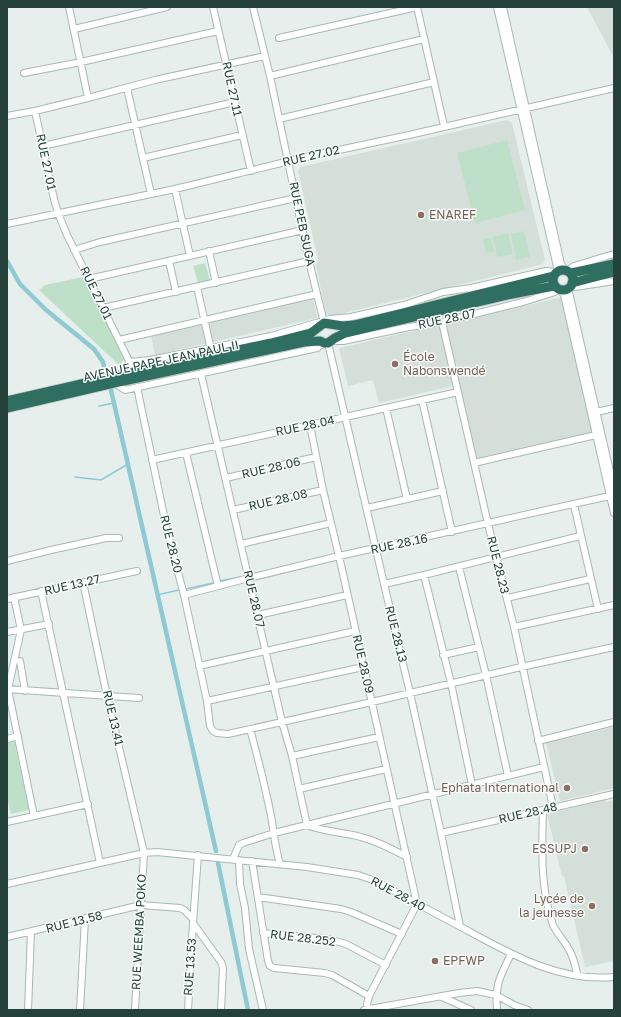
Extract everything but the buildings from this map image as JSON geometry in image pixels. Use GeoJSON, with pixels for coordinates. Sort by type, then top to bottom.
{"type":"FeatureCollection","features":[{"type":"Feature","properties":{"kind":"highway","name":"AVENUE PAPE JEAN PAUL II"},"geometry":{"type":"LineString","coordinates":[[7,408],[304,342],[328,341],[350,332],[512,294],[614,264]]}},
{"type":"Feature","properties":{"kind":"highway","name":"AVENUE PAPE JEAN PAUL II"},"geometry":{"type":"LineString","coordinates":[[7,401],[134,372],[212,352],[304,335],[324,324],[354,325],[563,280],[614,272]]}},
{"type":"Feature","properties":{"kind":"highway"},"geometry":{"type":"LineString","coordinates":[[324,324],[336,331],[328,341],[316,335],[324,324]]}},
{"type":"Feature","properties":{"kind":"street"},"geometry":{"type":"LineString","coordinates":[[69,7],[88,98]]}},
{"type":"Feature","properties":{"kind":"street"},"geometry":{"type":"LineString","coordinates":[[74,29],[167,7]]}},
{"type":"Feature","properties":{"kind":"street","name":"RUE 27.11"},"geometry":{"type":"LineString","coordinates":[[213,7],[251,171]]}},
{"type":"Feature","properties":{"kind":"street","name":"RUE PEB SUGA"},"geometry":{"type":"LineString","coordinates":[[253,7],[280,119],[309,261],[324,324]]}},
{"type":"Feature","properties":{"kind":"street"},"geometry":{"type":"LineString","coordinates":[[279,38],[417,7],[444,126]]}},
{"type":"Feature","properties":{"kind":"street"},"geometry":{"type":"LineString","coordinates":[[497,7],[561,264],[564,295],[612,496],[614,513]]}},
{"type":"Feature","properties":{"kind":"street"},"geometry":{"type":"LineString","coordinates":[[504,7],[523,108]]}},
{"type":"Feature","properties":{"kind":"street"},"geometry":{"type":"LineString","coordinates":[[24,73],[81,62],[218,31]]}},
{"type":"Feature","properties":{"kind":"street"},"geometry":{"type":"LineString","coordinates":[[270,76],[424,39]]}},
{"type":"Feature","properties":{"kind":"street"},"geometry":{"type":"LineString","coordinates":[[7,116],[88,98],[155,80],[265,56]]}},
{"type":"Feature","properties":{"kind":"street"},"geometry":{"type":"LineString","coordinates":[[280,119],[434,82]]}},
{"type":"Feature","properties":{"kind":"street"},"geometry":{"type":"LineString","coordinates":[[127,88],[151,194]]}},
{"type":"Feature","properties":{"kind":"street","name":"RUE 27.02"},"geometry":{"type":"LineString","coordinates":[[7,224],[175,189],[289,161],[614,88]]}},
{"type":"Feature","properties":{"kind":"street"},"geometry":{"type":"LineString","coordinates":[[43,146],[235,102]]}},
{"type":"Feature","properties":{"kind":"street","name":"RUE 27.01"},"geometry":{"type":"LineString","coordinates":[[34,111],[58,213],[74,250],[134,372]]}},
{"type":"Feature","properties":{"kind":"street"},"geometry":{"type":"LineString","coordinates":[[143,158],[242,135]]}},
{"type":"Feature","properties":{"kind":"street"},"geometry":{"type":"LineString","coordinates":[[175,189],[190,256]]}},
{"type":"Feature","properties":{"kind":"street"},"geometry":{"type":"LineString","coordinates":[[74,250],[100,242],[296,198]]}},
{"type":"Feature","properties":{"kind":"street"},"geometry":{"type":"LineString","coordinates":[[89,280],[303,230]]}},
{"type":"Feature","properties":{"kind":"street"},"geometry":{"type":"LineString","coordinates":[[209,251],[216,283]]}},
{"type":"Feature","properties":{"kind":"street"},"geometry":{"type":"LineString","coordinates":[[563,280],[574,266],[614,254]]}},
{"type":"Feature","properties":{"kind":"street"},"geometry":{"type":"LineString","coordinates":[[169,261],[176,292]]}},
{"type":"Feature","properties":{"kind":"street"},"geometry":{"type":"LineString","coordinates":[[103,308],[309,261]]}},
{"type":"Feature","properties":{"kind":"street"},"geometry":{"type":"LineString","coordinates":[[563,280],[614,489]]}},
{"type":"Feature","properties":{"kind":"street","name":"RUE 28.07"},"geometry":{"type":"LineString","coordinates":[[114,383],[125,390],[317,348],[328,341],[343,341],[409,327],[442,322],[523,302],[555,292],[563,280],[575,287],[614,281]]}},
{"type":"Feature","properties":{"kind":"street"},"geometry":{"type":"LineString","coordinates":[[130,362],[212,352],[197,287]]}},
{"type":"Feature","properties":{"kind":"street"},"geometry":{"type":"LineString","coordinates":[[119,340],[317,294]]}},
{"type":"Feature","properties":{"kind":"street","name":"RUE 28.23"},"geometry":{"type":"LineString","coordinates":[[442,322],[488,524],[514,627],[521,667],[553,807]]}},
{"type":"Feature","properties":{"kind":"street","name":"RUE 28.13"},"geometry":{"type":"LineString","coordinates":[[328,341],[433,794],[460,926]]}},
{"type":"Feature","properties":{"kind":"street","name":"RUE 28.07"},"geometry":{"type":"LineString","coordinates":[[201,374],[307,825]]}},
{"type":"Feature","properties":{"kind":"street","name":"RUE 28.20"},"geometry":{"type":"LineString","coordinates":[[137,387],[167,530],[184,595],[207,701],[210,726],[213,731],[217,733],[228,734],[250,728]]}},
{"type":"Feature","properties":{"kind":"street","name":"RUE 28.04"},"geometry":{"type":"LineString","coordinates":[[152,460],[458,392]]}},
{"type":"Feature","properties":{"kind":"street"},"geometry":{"type":"LineString","coordinates":[[422,400],[452,532]]}},
{"type":"Feature","properties":{"kind":"street"},"geometry":{"type":"LineString","coordinates":[[386,408],[407,499]]}},
{"type":"Feature","properties":{"kind":"street"},"geometry":{"type":"LineString","coordinates":[[596,412],[614,408]]}},
{"type":"Feature","properties":{"kind":"street","name":"RUE 28.09"},"geometry":{"type":"LineString","coordinates":[[310,425],[323,490],[340,556],[363,667],[407,856],[416,904]]}},
{"type":"Feature","properties":{"kind":"street"},"geometry":{"type":"LineString","coordinates":[[474,463],[596,434]]}},
{"type":"Feature","properties":{"kind":"street"},"geometry":{"type":"LineString","coordinates":[[186,453],[218,586]]}},
{"type":"Feature","properties":{"kind":"street","name":"RUE 28.06"},"geometry":{"type":"LineString","coordinates":[[226,478],[316,457]]}},
{"type":"Feature","properties":{"kind":"street","name":"RUE 28.08"},"geometry":{"type":"LineString","coordinates":[[233,510],[323,490]]}},
{"type":"Feature","properties":{"kind":"street"},"geometry":{"type":"LineString","coordinates":[[367,508],[443,491]]}},
{"type":"Feature","properties":{"kind":"street","name":"RUE 28.16"},"geometry":{"type":"LineString","coordinates":[[184,595],[340,556],[612,496]]}},
{"type":"Feature","properties":{"kind":"street"},"geometry":{"type":"LineString","coordinates":[[574,505],[598,609]]}},
{"type":"Feature","properties":{"kind":"street"},"geometry":{"type":"LineString","coordinates":[[241,544],[331,523]]}},
{"type":"Feature","properties":{"kind":"street"},"geometry":{"type":"LineString","coordinates":[[384,584],[580,536]]}},
{"type":"Feature","properties":{"kind":"street"},"geometry":{"type":"LineString","coordinates":[[7,561],[106,538],[119,538]]}},
{"type":"Feature","properties":{"kind":"street"},"geometry":{"type":"LineString","coordinates":[[458,567],[486,675],[508,776]]}},
{"type":"Feature","properties":{"kind":"street","name":"RUE 13.27"},"geometry":{"type":"LineString","coordinates":[[10,598],[137,571]]}},
{"type":"Feature","properties":{"kind":"street"},"geometry":{"type":"LineString","coordinates":[[424,575],[451,683],[472,785]]}},
{"type":"Feature","properties":{"kind":"street"},"geometry":{"type":"LineString","coordinates":[[506,598],[590,579]]}},
{"type":"Feature","properties":{"kind":"street","name":"RUE 13.41"},"geometry":{"type":"LineString","coordinates":[[83,582],[144,853]]}},
{"type":"Feature","properties":{"kind":"street"},"geometry":{"type":"LineString","coordinates":[[41,592],[64,692],[100,863]]}},
{"type":"Feature","properties":{"kind":"street"},"geometry":{"type":"LineString","coordinates":[[258,615],[347,595]]}},
{"type":"Feature","properties":{"kind":"street"},"geometry":{"type":"LineString","coordinates":[[10,598],[21,630],[7,689],[9,710],[18,736],[34,816]]}},
{"type":"Feature","properties":{"kind":"street"},"geometry":{"type":"LineString","coordinates":[[514,627],[614,606]]}},
{"type":"Feature","properties":{"kind":"street"},"geometry":{"type":"LineString","coordinates":[[7,632],[49,624]]}},
{"type":"Feature","properties":{"kind":"street"},"geometry":{"type":"LineString","coordinates":[[199,666],[355,631]]}},
{"type":"Feature","properties":{"kind":"street"},"geometry":{"type":"LineString","coordinates":[[443,655],[479,647]]}},
{"type":"Feature","properties":{"kind":"street"},"geometry":{"type":"LineString","coordinates":[[280,864],[275,849],[274,833],[264,783],[250,728],[614,647]]}},
{"type":"Feature","properties":{"kind":"street"},"geometry":{"type":"LineString","coordinates":[[20,661],[25,690]]}},
{"type":"Feature","properties":{"kind":"street"},"geometry":{"type":"LineString","coordinates":[[207,701],[363,667]]}},
{"type":"Feature","properties":{"kind":"street"},"geometry":{"type":"LineString","coordinates":[[7,689],[139,698]]}},
{"type":"Feature","properties":{"kind":"street"},"geometry":{"type":"LineString","coordinates":[[538,741],[614,722]]}},
{"type":"Feature","properties":{"kind":"street"},"geometry":{"type":"LineString","coordinates":[[7,739],[18,736]]}},
{"type":"Feature","properties":{"kind":"street"},"geometry":{"type":"LineString","coordinates":[[292,756],[379,737]]}},
{"type":"Feature","properties":{"kind":"street"},"geometry":{"type":"LineString","coordinates":[[263,1010],[249,950],[245,908],[236,860],[239,846],[243,843],[274,833],[544,767]]}},
{"type":"Feature","properties":{"kind":"street"},"geometry":{"type":"LineString","coordinates":[[299,789],[386,769]]}},
{"type":"Feature","properties":{"kind":"street","name":"RUE 28.48"},"geometry":{"type":"LineString","coordinates":[[441,833],[614,794]]}},
{"type":"Feature","properties":{"kind":"street"},"geometry":{"type":"LineString","coordinates":[[7,821],[88,804]]}},
{"type":"Feature","properties":{"kind":"street"},"geometry":{"type":"LineString","coordinates":[[543,810],[542,854],[546,898],[552,923],[555,930],[570,951],[578,976]]}},
{"type":"Feature","properties":{"kind":"street"},"geometry":{"type":"LineString","coordinates":[[307,825],[363,837],[407,856]]}},
{"type":"Feature","properties":{"kind":"street","name":"RUE 28.40"},"geometry":{"type":"LineString","coordinates":[[7,884],[144,853],[167,852],[308,867],[366,877],[511,954],[549,970],[564,974],[594,978],[614,977]]}},
{"type":"Feature","properties":{"kind":"street","name":"RUE WEEMBA POKO"},"geometry":{"type":"LineString","coordinates":[[135,1010],[144,853]]}},
{"type":"Feature","properties":{"kind":"street","name":"RUE 13.53"},"geometry":{"type":"LineString","coordinates":[[188,1010],[198,855]]}},
{"type":"Feature","properties":{"kind":"street"},"geometry":{"type":"LineString","coordinates":[[252,861],[270,966],[274,968],[332,975],[369,996]]}},
{"type":"Feature","properties":{"kind":"street"},"geometry":{"type":"LineString","coordinates":[[258,897],[341,909],[402,934]]}},
{"type":"Feature","properties":{"kind":"street"},"geometry":{"type":"LineString","coordinates":[[416,904],[369,996],[366,1010],[477,991],[496,995],[514,1005],[528,1010]]}},
{"type":"Feature","properties":{"kind":"street"},"geometry":{"type":"LineString","coordinates":[[141,905],[180,908],[184,910],[193,921],[221,962],[223,968],[221,1010]]}},
{"type":"Feature","properties":{"kind":"street","name":"RUE 13.58"},"geometry":{"type":"LineString","coordinates":[[7,937],[141,905]]}},
{"type":"Feature","properties":{"kind":"street"},"geometry":{"type":"LineString","coordinates":[[80,1010],[85,919]]}},
{"type":"Feature","properties":{"kind":"street"},"geometry":{"type":"LineString","coordinates":[[28,1010],[31,932]]}},
{"type":"Feature","properties":{"kind":"street","name":"RUE 28.252"},"geometry":{"type":"LineString","coordinates":[[264,933],[338,941],[386,965]]}},
{"type":"Feature","properties":{"kind":"street"},"geometry":{"type":"LineString","coordinates":[[497,1010],[496,995],[499,978],[511,954]]}},
{"type":"Feature","properties":{"kind":"street"},"geometry":{"type":"LineString","coordinates":[[442,997],[458,1007],[471,1010]]}},
{"type":"Feature","properties":{"kind":"street"},"geometry":{"type":"LineString","coordinates":[[407,1003],[408,1010]]}},
{"type":"Feature","properties":{"kind":"shaded area"},"geometry":{"type":"Polygon","coordinates":[[[587,7],[614,7],[614,58],[587,7]]]}},
{"type":"Feature","properties":{"kind":"shaded area","name":"ENAREF"},"geometry":{"type":"Polygon","coordinates":[[[507,120],[512,123],[545,260],[543,264],[332,316],[326,314],[316,266],[318,259],[298,171],[300,167],[507,120]]]}},
{"type":"Feature","properties":{"kind":"shaded area"},"geometry":{"type":"Polygon","coordinates":[[[313,297],[317,318],[155,355],[151,335],[313,297]]]}},
{"type":"Feature","properties":{"kind":"shaded area"},"geometry":{"type":"Polygon","coordinates":[[[563,297],[594,432],[477,460],[446,324],[563,297]]]}},
{"type":"Feature","properties":{"kind":"shaded area","name":"École Nabonswendé"},"geometry":{"type":"Polygon","coordinates":[[[439,325],[453,386],[379,403],[373,380],[348,386],[339,348],[439,325]]]}},
{"type":"Feature","properties":{"kind":"shaded area"},"geometry":{"type":"Polygon","coordinates":[[[614,727],[614,788],[560,801],[546,743],[614,727]]]}},
{"type":"Feature","properties":{"kind":"shaded area","name":"Lycée de la jeunesse"},"geometry":{"type":"Polygon","coordinates":[[[605,800],[606,802],[614,800],[614,961],[585,967],[564,876],[562,876],[547,814],[605,800]]]}},
{"type":"Feature","properties":{"kind":"green space"},"geometry":{"type":"Polygon","coordinates":[[[507,140],[525,210],[475,223],[457,153],[507,140]]]}},
{"type":"Feature","properties":{"kind":"green space"},"geometry":{"type":"Polygon","coordinates":[[[524,231],[530,257],[516,260],[511,234],[524,231]]]}},
{"type":"Feature","properties":{"kind":"green space"},"geometry":{"type":"Polygon","coordinates":[[[508,233],[513,254],[497,257],[493,237],[508,233]]]}},
{"type":"Feature","properties":{"kind":"green space"},"geometry":{"type":"Polygon","coordinates":[[[491,238],[494,252],[486,253],[483,239],[491,238]]]}},
{"type":"Feature","properties":{"kind":"green space"},"geometry":{"type":"Polygon","coordinates":[[[205,263],[210,280],[198,283],[193,266],[205,263]]]}},
{"type":"Feature","properties":{"kind":"green space"},"geometry":{"type":"Polygon","coordinates":[[[83,277],[125,357],[120,366],[39,290],[45,285],[83,277]]]}},
{"type":"Feature","properties":{"kind":"green space"},"geometry":{"type":"Polygon","coordinates":[[[14,740],[29,810],[11,814],[7,798],[7,741],[14,740]]]}},
{"type":"Feature","properties":{"kind":"waterway"},"geometry":{"type":"LineString","coordinates":[[7,261],[20,284],[46,310],[94,349],[103,362],[105,371]]}},
{"type":"Feature","properties":{"kind":"waterway"},"geometry":{"type":"LineString","coordinates":[[111,390],[216,851]]}},
{"type":"Feature","properties":{"kind":"waterway"},"geometry":{"type":"LineString","coordinates":[[99,406],[114,403]]}},
{"type":"Feature","properties":{"kind":"waterway"},"geometry":{"type":"LineString","coordinates":[[75,477],[101,480],[128,464]]}},
{"type":"Feature","properties":{"kind":"waterway"},"geometry":{"type":"LineString","coordinates":[[251,574],[255,573]]}},
{"type":"Feature","properties":{"kind":"waterway"},"geometry":{"type":"LineString","coordinates":[[220,581],[245,576]]}},
{"type":"Feature","properties":{"kind":"waterway"},"geometry":{"type":"LineString","coordinates":[[186,589],[213,583]]}},
{"type":"Feature","properties":{"kind":"waterway"},"geometry":{"type":"LineString","coordinates":[[157,595],[179,590]]}},
{"type":"Feature","properties":{"kind":"waterway"},"geometry":{"type":"LineString","coordinates":[[218,863],[248,1010]]}},
{"type":"Feature","properties":{"kind":"place","name":"ENAREF"},"geometry":{"type":"Point","coordinates":[421,215]}},
{"type":"Feature","properties":{"kind":"place","name":"École Nabonswendé"},"geometry":{"type":"Point","coordinates":[395,364]}},
{"type":"Feature","properties":{"kind":"place","name":"Ephata International"},"geometry":{"type":"Point","coordinates":[567,788]}},
{"type":"Feature","properties":{"kind":"place","name":"ESSUPJ"},"geometry":{"type":"Point","coordinates":[585,849]}},
{"type":"Feature","properties":{"kind":"place","name":"Lycée de la jeunesse"},"geometry":{"type":"Point","coordinates":[592,906]}},
{"type":"Feature","properties":{"kind":"place","name":"EPFWP"},"geometry":{"type":"Point","coordinates":[435,961]}}]}
